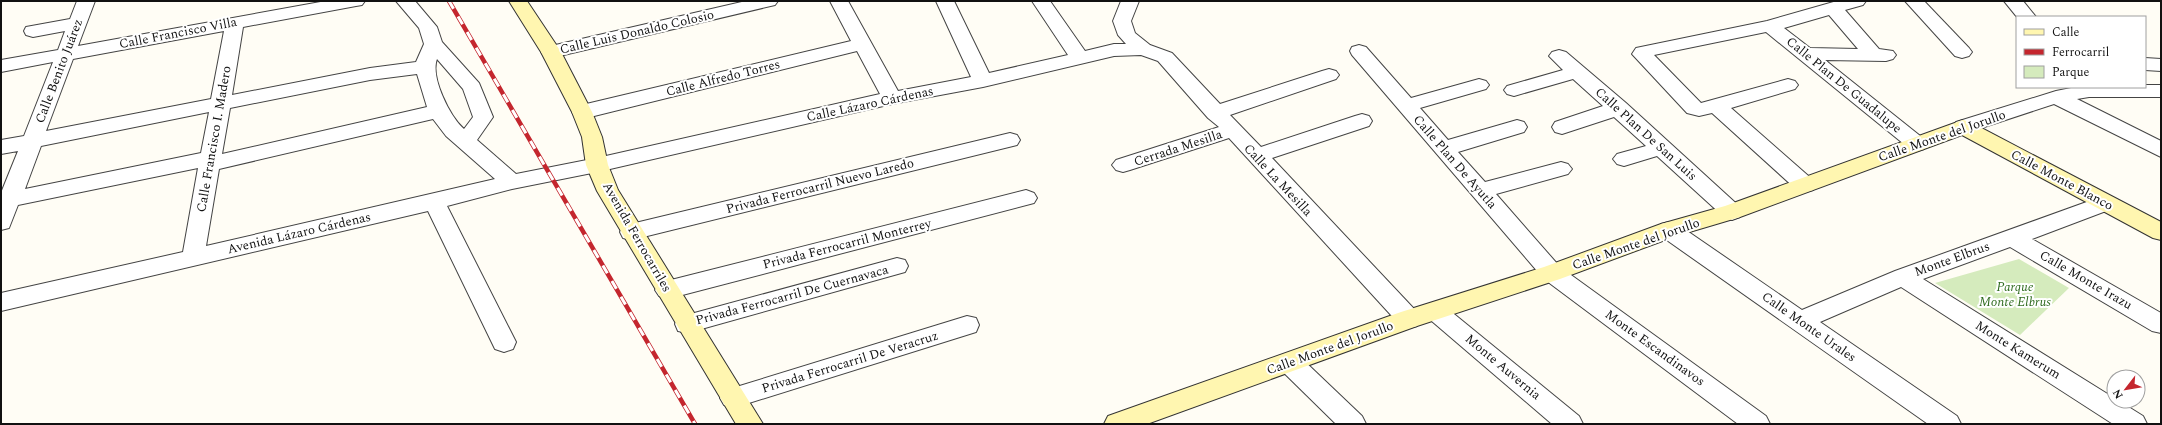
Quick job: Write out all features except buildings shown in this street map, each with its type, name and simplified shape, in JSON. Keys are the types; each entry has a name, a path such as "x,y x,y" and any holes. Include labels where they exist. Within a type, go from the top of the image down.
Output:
{"street":[{"name":"Calle Benito Juárez","path":"1,222 5,200 32,141 86,1"},
{"name":"Calle Francisco Villa","path":"1,66 356,1"},
{"path":"405,1 428,27 433,44 472,87 483,117 465,142"},
{"name":"Avenida Ferrocarriles","path":"518,1 551,52 582,112 592,137 597,165 608,191 687,324 750,424"},
{"name":"Calle Luis Donaldo Colosio","path":"551,52 769,1"},
{"path":"839,1 892,98"},
{"path":"945,1 984,81"},
{"path":"1041,1 1080,58"},
{"path":"1130,1 1122,21 1127,35 1143,49"},
{"path":"1788,85 1703,110 1694,108 1642,54 1643,52 1770,26 1857,1"},
{"path":"1914,1 1962,52"},
{"path":"2013,1 2026,16"},
{"path":"1806,54 1880,55 1833,8"},
{"name":"Calle Francisco I. Madero","path":"193,257 235,22"},
{"path":"33,30 78,23"},
{"name":"Calle Plan De Guadalupe","path":"1770,26 1918,144"},
{"path":"433,44 424,67 438,111 453,131 512,182"},
{"name":"Calle Alfredo Torres","path":"582,112 863,44"},
{"name":"Calle Lázaro Cárdenas","path":"597,165 892,98 984,81 1114,50 1143,49"},
{"name":"Calle La Mesilla","path":"1143,49 1165,57 1215,113 1409,319"},
{"name":"Calle Plan De Ayutla","path":"1359,51 1552,273"},
{"name":"Calle Plan De San Luis","path":"1559,56 1619,108 1732,212"},
{"path":"2146,64 2161,65"},
{"path":"1,147 220,105 370,74 424,67"},
{"path":"1514,90 1577,72"},
{"path":"1215,113 1329,75"},
{"path":"1406,106 1480,84"},
{"name":"Calle Monte del Jorullo","path":"1117,424 1409,319 1552,273 1669,230 1732,212 1963,127 2056,97 2088,89 2161,91"},
{"path":"2056,97 2161,150"},
{"path":"1717,106 1805,185"},
{"path":"1562,126 1619,108"},
{"path":"5,200 210,161 438,111"},
{"path":"1256,156 1362,122"},
{"path":"1443,149 1517,127"},
{"name":"Calle Monte Blanco","path":"1963,127 2161,232"},
{"name":"Cerrada Mesilla","path":"1123,166 1232,130"},
{"name":"Privada Ferrocarril Nuevo Laredo","path":"631,232 1010,140"},
{"path":"1624,159 1662,148"},
{"name":"Avenida Lázaro Cárdenas","path":"1,302 434,202 512,182 597,165"},
{"path":"1480,191 1561,169"},
{"name":"Privada Ferrocarril Monterrey","path":"667,290 1026,198"},
{"path":"434,202 504,342"},
{"name":"Monte Elbrus","path":"1799,321 1903,277 2106,203"},
{"name":"Calle Monte Urales","path":"1669,230 1948,424"},
{"name":"Calle Monte Irazu","path":"2010,237 2161,324"},
{"name":"Privada Ferrocarril De Cuernavaca","path":"687,324 897,266"},
{"name":"Monte Escandinavos","path":"1552,273 1757,424"},
{"name":"Monte Kamerum","path":"1903,277 2134,424"},
{"name":"Monte Auvernia","path":"1435,311 1570,424"},
{"name":"Privada Ferrocarril De Veracruz","path":"733,398 967,325"},
{"path":"1290,363 1353,424"}],"green space":[{"name":"Parque Monte Elbrus","path":"2019,259 2069,288 2020,335 1935,283"}],"railway":[{"path":"449,1 695,424"}]}
